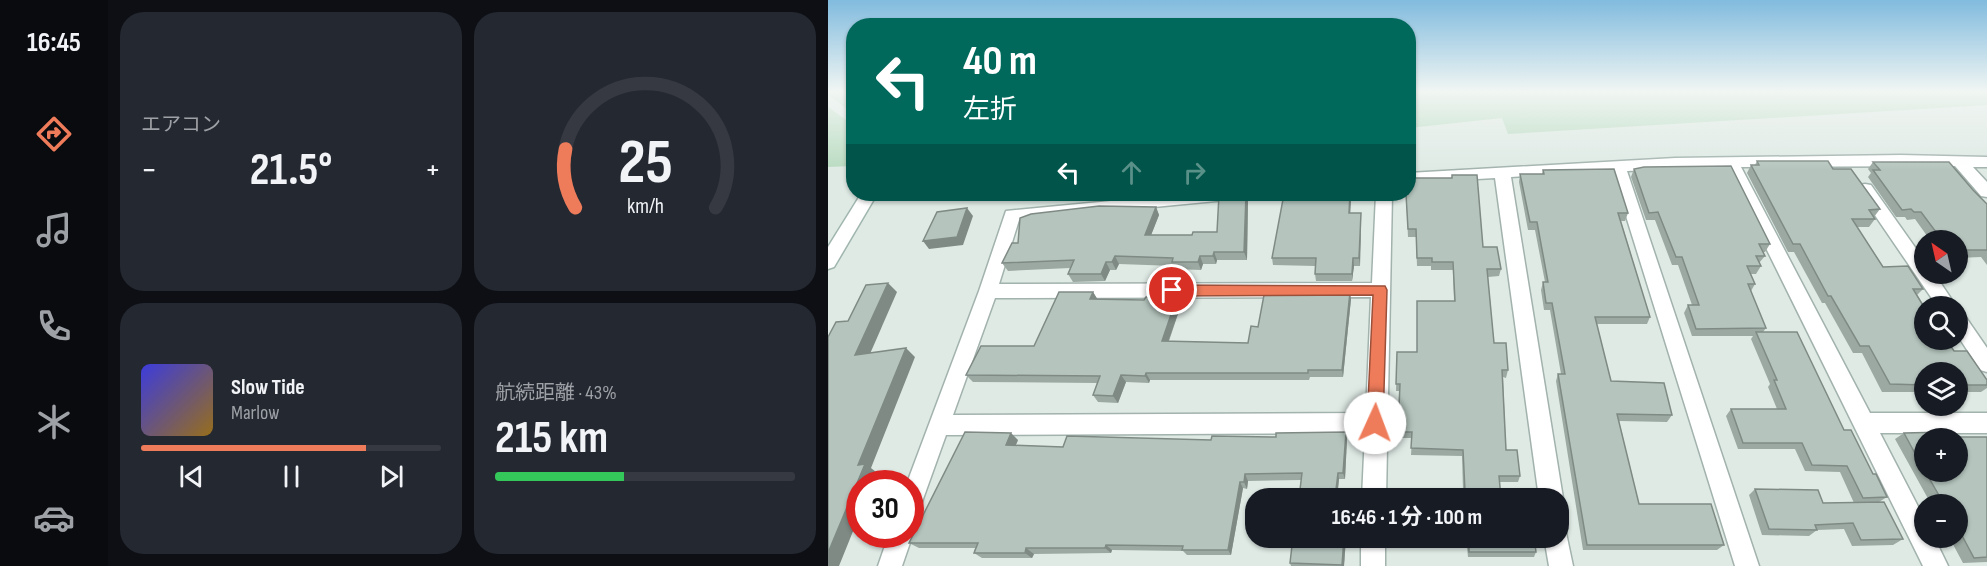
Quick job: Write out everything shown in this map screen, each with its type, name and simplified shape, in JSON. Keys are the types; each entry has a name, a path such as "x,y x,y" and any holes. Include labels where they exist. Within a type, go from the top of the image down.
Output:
{"street":[{"path":"1845,161 1940,296"},
{"path":"1960,162 1987,192"},
{"path":"1416,177 1675,163 1987,162"},
{"path":"1732,164 1936,566"},
{"path":"1618,166 1747,566"},
{"path":"1503,172 1550,488"},
{"path":"828,262 864,201"},
{"path":"922,470 988,291 1012,215 1162,201"},
{"path":"1374,488 1384,201"},
{"path":"988,291 1380,290"},
{"path":"1968,336 1987,364"},
{"path":"938,425 1375,423"},
{"path":"1864,423 1987,423"},
{"path":"890,566 896,548"},
{"path":"1373,548 1373,566"},
{"path":"1558,548 1561,566"}],"green space":[{"path":"828,117 842,117 846,120 846,166 828,167"},
{"path":"1416,117 1782,117 1508,134 1502,118 1416,127"}],"building":[{"path":"1757,161 1828,161 1833,169 1851,169 1880,209 1869,210 1875,219 1852,219 1883,267 1908,266 1914,275 1914,284 1920,284 1923,289 1913,289 1917,296 1914,296 1914,350 1967,351 1987,380 1987,385 1968,385 1968,362 1914,362 1914,385 1890,384 1869,346 1860,346 1831,296 1828,296 1800,244 1793,244 1751,165 1759,165"},
{"path":"1873,162 1949,162 1987,204 1987,250 1968,250 1968,230 1934,230 1921,212 1914,212 1911,209 1902,210 1873,170 1880,170"},
{"path":"1731,166 1770,244 1759,244 1765,256 1756,256 1761,266 1747,266 1755,284 1748,284 1766,328 1696,329 1688,305 1699,305 1682,257 1676,257 1658,212 1649,213 1634,169"},
{"path":"1614,169 1628,213 1618,213 1650,317 1595,317 1611,381 1664,383 1672,415 1617,414 1639,504 1711,504 1724,545 1587,545 1558,374 1565,374 1552,303 1546,303 1543,282 1548,282 1537,222 1530,222 1520,174 1544,174 1543,170"},
{"path":"1477,175 1483,247 1497,247 1501,269 1487,269 1494,343 1506,343 1508,370 1502,370 1506,450 1517,450 1520,476 1499,476 1500,488 1465,488 1463,450 1411,448 1412,432 1398,432 1400,384 1396,384 1397,352 1417,352 1417,301 1455,301 1453,262 1432,262 1432,258 1417,258 1416,229 1408,229 1406,201 1416,201 1416,178"},
{"path":"1219,201 1246,201 1244,252 1214,252 1213,256 1200,256 1198,262 1172,262 1173,258 1115,256 1112,262 1106,262 1101,274 1068,274 1074,260 1002,263 1012,243 1018,243 1020,218 1031,214 1099,206 1156,207 1145,235 1192,235 1193,232 1217,232"},
{"path":"1283,201 1350,201 1349,213 1361,213 1359,258 1353,258 1352,274 1315,274 1316,258 1272,258"},
{"path":"967,208 957,237 923,241 937,212"},
{"path":"888,283 855,355 906,348 858,465 865,464 863,470 846,470 846,510 828,553 828,337 836,322 848,321 866,285"},
{"path":"1059,292 1093,292 1090,299 1144,300 1146,297 1177,297 1162,341 1248,343 1251,326 1258,327 1264,295 1350,292 1342,370 1308,370 1308,373 1121,375 1113,396 1093,395 1100,376 966,375 981,346 1034,346"},
{"path":"1756,332 1797,332 1844,430 1851,430 1887,497 1863,498 1847,466 1812,465 1802,443 1743,443 1731,409 1786,409 1774,380 1777,380"},
{"path":"965,432 1011,433 1006,445 1063,447 1067,436 1211,440 1212,436 1276,437 1276,433 1346,432 1343,473 1338,473 1336,488 1300,488 1302,473 1245,474 1244,482 1240,482 1228,550 1182,550 1183,546 1106,545 1105,548 1026,548 1025,553 974,553 978,543 924,543 924,513"},
{"path":"1904,433 1914,433 1914,452"},
{"path":"1968,437 1987,437 1987,557 1974,558 1968,547 1968,494 1938,494 1931,482 1968,482"},
{"path":"1755,489 1818,490 1823,503 1884,502 1903,539 1861,540 1853,523 1815,525 1817,530 1769,529"},
{"path":"1292,548 1343,548 1342,565 1290,563"},
{"path":"1469,548 1535,548 1536,552 1469,552"}],"route":[{"path":"1172,290 1380,290 1375,423"}]}
